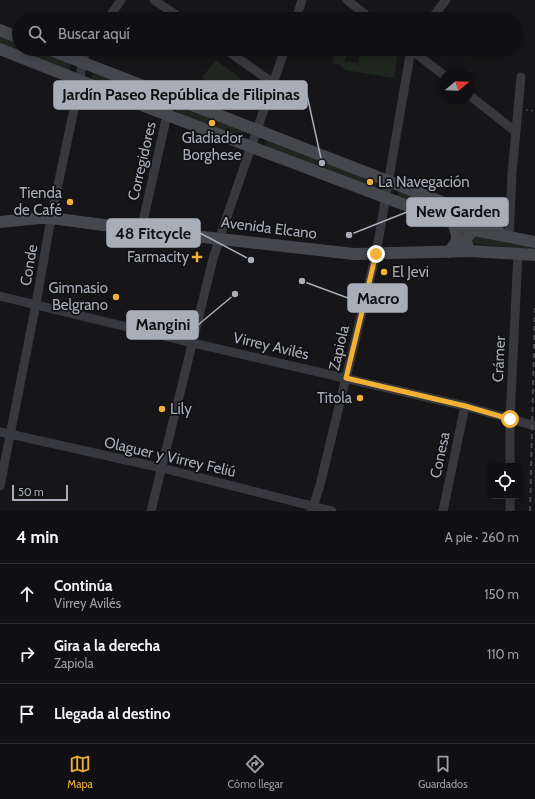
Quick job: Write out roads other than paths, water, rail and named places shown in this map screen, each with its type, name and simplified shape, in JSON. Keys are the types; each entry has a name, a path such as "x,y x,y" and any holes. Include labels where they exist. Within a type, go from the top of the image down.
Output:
{"main road":[{"path":"0,30 12,35"},
{"path":"0,49 12,54"},
{"path":"18,56 167,115 453,223 474,230 535,242"},
{"path":"66,56 478,216 506,236"},
{"name":"Avenida Elcano","path":"0,222 51,218 141,230 354,254 470,251 535,255"},
{"path":"448,252 453,248 458,235 453,223"},
{"path":"470,251 466,245 466,239 474,230"}],"street":[{"path":"113,12 121,0"},
{"path":"154,0 172,12"},
{"path":"298,12 302,0"},
{"path":"346,0 362,12"},
{"path":"437,12 446,0"},
{"name":"Conde","path":"0,486 36,304 51,218 84,56"},
{"path":"235,56 273,83"},
{"path":"151,511 213,259 283,56"},
{"name":"Zapiola","path":"312,508 320,485 376,254 410,56"},
{"path":"420,56 439,71"},
{"path":"506,236 521,78"},
{"name":"Corregidores","path":"141,230 172,98"},
{"path":"475,100 516,132"},
{"name":"Crámer","path":"510,463 510,419 518,254"},
{"name":"Virrey Avilés","path":"0,296 193,343 465,406 535,426"},
{"name":"Conesa","path":"443,511 465,406"},
{"name":"Olaguer y Virrey Feliú","path":"0,432 162,468 312,508 332,511"},
{"path":"510,499 510,511"}],"railway":[{"path":"530,511 535,307"}],"place":[{"name":"Gladiador Borghese","path":"212,123"},
{"name":"Jardín Paseo República de Filipinas","path":"322,163"},
{"name":"La Navegación","path":"370,182"},
{"name":"Tienda de Café","path":"70,202"},
{"name":"New Garden","path":"349,235"},
{"name":"Farmacity","path":"197,257"},
{"name":"48 Fitcycle","path":"251,260"},
{"name":"El Jevi","path":"384,272"},
{"name":"Macro","path":"302,281"},
{"name":"Mangini","path":"235,294"},
{"name":"Gimnasio Belgrano","path":"116,297"},
{"name":"Titola","path":"360,398"},
{"name":"Lily","path":"162,409"}]}
